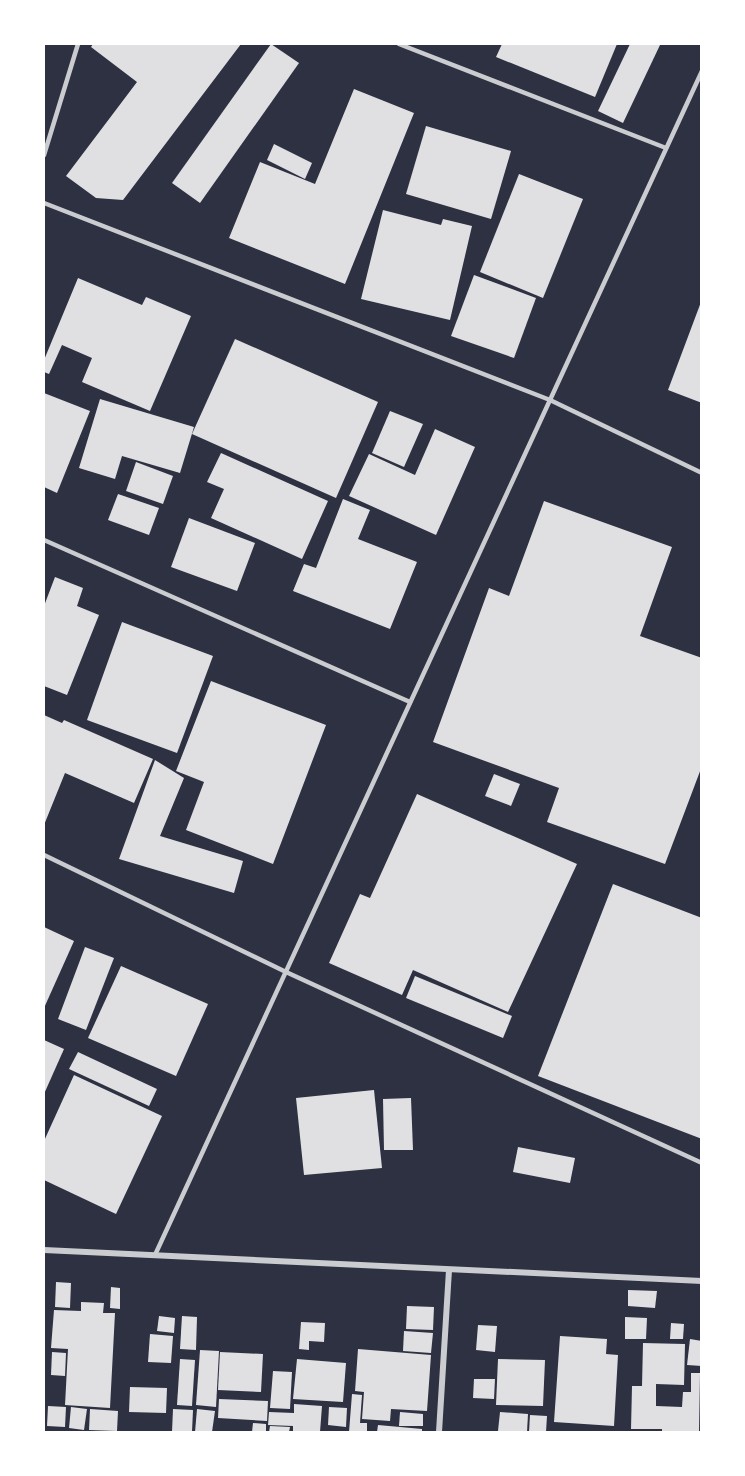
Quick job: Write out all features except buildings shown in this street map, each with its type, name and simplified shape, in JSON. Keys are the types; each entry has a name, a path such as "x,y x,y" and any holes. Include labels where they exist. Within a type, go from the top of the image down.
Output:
{"street":[{"path":"44,1251 702,1281"},
{"path":"439,1432 449,1270"}],"lane":[{"path":"44,156 78,44"},
{"path":"399,44 666,148"},
{"path":"155,1255 702,71"},
{"path":"44,203 550,400 702,473"},
{"path":"44,540 410,702"},
{"path":"44,855 286,972 702,1163"}]}
